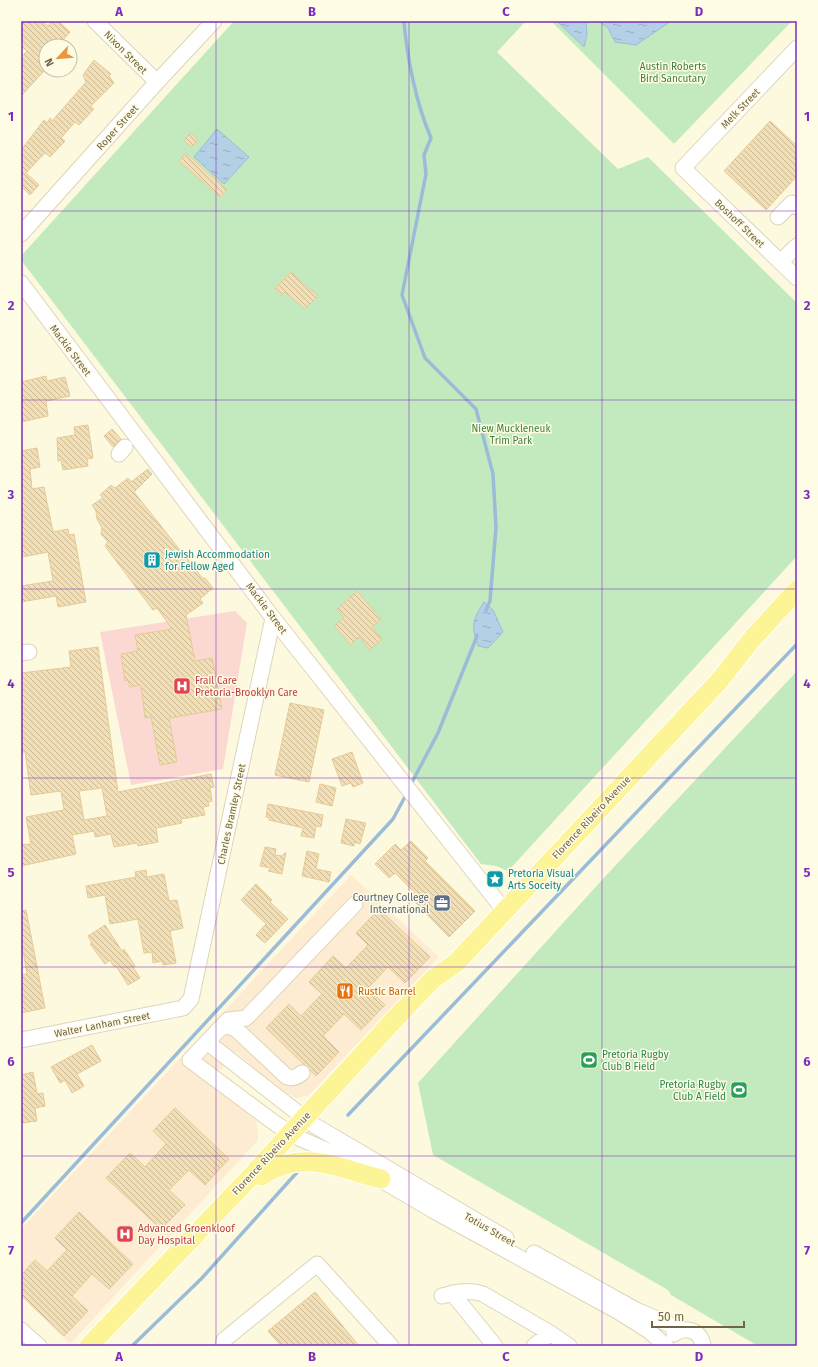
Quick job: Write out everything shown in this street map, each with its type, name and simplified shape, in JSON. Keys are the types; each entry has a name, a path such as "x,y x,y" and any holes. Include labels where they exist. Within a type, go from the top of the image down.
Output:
{"main road":[{"name":"Florence Ribeiro Avenue","path":"727,673 730,665 797,590"},
{"name":"Florence Ribeiro Avenue","path":"89,1346 440,988 450,977 456,963 504,910 727,673 734,669 797,609"},
{"name":"Florence Ribeiro Avenue","path":"103,1346 170,1276 261,1176 302,1128"},
{"path":"261,1176 284,1164 312,1162 336,1166 381,1179"}],"street":[{"name":"Nixon Street","path":"95,21 156,82"},
{"name":"Roper Street","path":"21,234 156,82 214,21"},
{"name":"Melk Street","path":"683,168 797,48"},
{"name":"Boshoff Street","path":"683,168 797,278"},
{"path":"778,217 792,202 797,207"},
{"path":"780,262 797,246"},
{"name":"Mackie Street","path":"21,284 273,618 504,910"},
{"name":"Charles Bramley Street","path":"183,1008 188,1003 192,995 273,618"},
{"path":"302,1128 276,1124 190,1060 228,1020 246,1018 355,904"},
{"name":"Walter Lanham Street","path":"21,1040 183,1008"},
{"path":"220,1028 230,1026 238,1031 287,1077 296,1077 302,1073"},
{"path":"207,1042 302,1128"},
{"name":"Totius Street","path":"302,1128 342,1157 619,1312 649,1331 666,1346"},
{"name":"Totius Street","path":"302,1128 636,1310 682,1330 692,1331 697,1334 704,1345"},
{"path":"223,1346 224,1340 317,1264 391,1346"},
{"path":"495,1346 447,1295 473,1290 483,1294 550,1333 569,1346"},
{"path":"21,1330 39,1346"},
{"path":"669,1346 673,1336 682,1330"},
{"path":"534,1346 550,1333"}],"shaded area":[{"path":"235,611 247,623 223,769 131,785 100,632"},
{"path":"351,875 439,957 309,1095 296,1098 278,1088 236,1052 211,1081 257,1122 258,1140 70,1344 21,1296 21,1229"}],"green space":[{"name":"Niew Muckleneuk Trim Park","path":"234,21 526,21 497,52 618,169 648,157 797,303 797,556 508,871 496,866 481,864 21,260 21,256"},
{"name":"Austin Roberts Bird Sancutary","path":"551,21 792,21 674,144"},
{"path":"797,671 797,1346 758,1346 671,1295 668,1290 433,1155 418,1083 601,881"}],"water":[{"path":"557,21 586,21 587,35 584,47"},
{"path":"599,21 671,21 636,45 615,42 608,28"},
{"path":"217,129 249,157 224,184 194,157"},
{"path":"484,602 493,610 503,632 488,648 478,646 474,633 475,619"}],"building":[{"path":"21,21 42,21 48,26 52,21 58,21 70,32 65,38 38,38 38,78 21,96 21,57 27,51 21,46"},
{"path":"94,60 111,74 109,76 114,83 91,106 94,109 79,125 75,122 61,138 65,141 50,157 45,153 26,173 39,185 30,195 21,186 21,150 44,120 47,123 50,118 52,121 86,82 83,75"},
{"path":"770,121 797,146 797,176 766,210 724,171"},
{"path":"190,133 198,139 192,147 184,141"},
{"path":"186,153 227,190 220,197 179,161"},
{"path":"291,272 318,296 305,309 285,292 281,296 274,289"},
{"path":"46,376 47,381 65,377 70,396 46,401 48,416 21,422 21,382"},
{"path":"88,425 93,458 87,459 88,466 63,470 61,460 58,461 57,438 75,435 74,427"},
{"path":"112,429 121,439 113,447 104,436"},
{"path":"37,448 40,467 30,469 32,489 44,487 53,532 68,529 69,535 74,534 86,602 58,607 56,596 21,602 21,586 53,581 48,552 22,557 21,551 21,451"},
{"path":"148,469 152,474 134,492 203,579 205,578 213,588 200,599 203,603 186,615 195,661 212,658 222,709 169,718 177,762 160,765 151,717 145,718 141,685 130,687 128,680 125,681 121,654 138,651 135,635 172,629 157,608 153,610 105,546 108,542 101,534 102,528 97,519 96,511 92,505 103,498 100,495 111,485 115,488 128,478 131,482"},
{"path":"357,591 381,619 372,627 382,639 370,650 359,637 351,645 334,626 344,617 337,609"},
{"path":"98,647 118,792 211,774 214,787 210,788 212,801 208,802 209,806 203,807 205,815 181,819 182,823 156,828 158,842 138,846 137,843 114,847 111,834 95,837 94,831 72,835 76,854 21,866 21,845 31,844 26,817 64,810 61,791 31,795 25,752 21,752 21,673 71,667 69,651","holes":["102,788 107,816 84,820 79,791"]},
{"path":"290,703 324,710 309,782 275,775"},
{"path":"352,752 363,783 353,787 351,783 342,786 332,759"},
{"path":"320,784 336,788 332,806 316,802"},
{"path":"268,804 323,815 321,827 316,826 314,838 301,836 303,828 269,820 269,818 266,817"},
{"path":"346,819 366,823 360,844 354,842 354,846 341,843"},
{"path":"411,841 428,858 425,861 475,911 449,937 409,896 413,891 395,873 389,878 375,864 395,844 401,850"},
{"path":"265,847 276,849 275,855 282,856 286,852 282,874 268,871 271,868 260,866"},
{"path":"307,851 319,854 316,869 331,872 329,882 302,876"},
{"path":"146,870 147,877 164,874 169,901 177,900 183,928 170,931 176,963 163,965 162,961 153,963 152,952 144,953 138,919 110,924 105,895 88,898 86,886 136,877 135,872"},
{"path":"256,884 272,900 270,902 288,919 265,943 256,935 266,924 241,900"},
{"name":"Rustic Barrel","path":"379,909 430,957 405,983 388,967 368,988 385,1005 361,1030 344,1014 323,1036 339,1052 316,1076 266,1028 289,1004 301,1016 322,994 309,982 333,956 346,968 368,945 356,933"},
{"path":"26,910 45,1008 21,1013 21,989 23,988 21,975 27,974 21,940 21,911"},
{"path":"105,925 122,951 124,949 135,966 133,967 140,978 128,985 116,966 114,967 110,960 105,964 90,944 92,943 88,936"},
{"path":"92,1045 101,1061 77,1074 84,1086 72,1093 65,1080 60,1083 51,1067"},
{"path":"33,1072 37,1094 43,1093 45,1106 35,1108 37,1121 22,1123 21,1075"},
{"path":"175,1108 229,1159 205,1185 189,1170 169,1190 185,1205 161,1229 106,1178 130,1153 145,1167 166,1144 153,1131"},
{"path":"79,1212 133,1264 109,1289 92,1274 72,1296 88,1311 64,1336 21,1295 21,1275 35,1260 47,1271 67,1250 55,1238"},
{"path":"315,1292 359,1346 281,1346 268,1331"}],"waterway":[{"path":"404,21 407,50 413,80 421,110 431,138 424,155 426,174 402,295 425,358 476,409 493,474 496,527 490,601 486,610"},
{"path":"410,786 438,733 477,636"},
{"path":"348,1115 797,644"},
{"path":"21,1223 393,819 407,793"},
{"path":"132,1346 202,1278 300,1169"}],"place":[{"name":"Jewish Accommodation for Fellow Aged","path":"152,560"},
{"name":"Frail Care Pretoria-Brooklyn Care","path":"182,686"},
{"name":"Pretoria Visual Arts Soceity","path":"495,879"},
{"name":"Courtney College International","path":"442,903"},
{"name":"Rustic Barrel","path":"345,991"},
{"name":"Pretoria Rugby Club B Field","path":"589,1060"},
{"name":"Pretoria Rugby Club A Field","path":"739,1090"},
{"name":"Advanced Groenkloof Day Hospital","path":"125,1234"}]}
